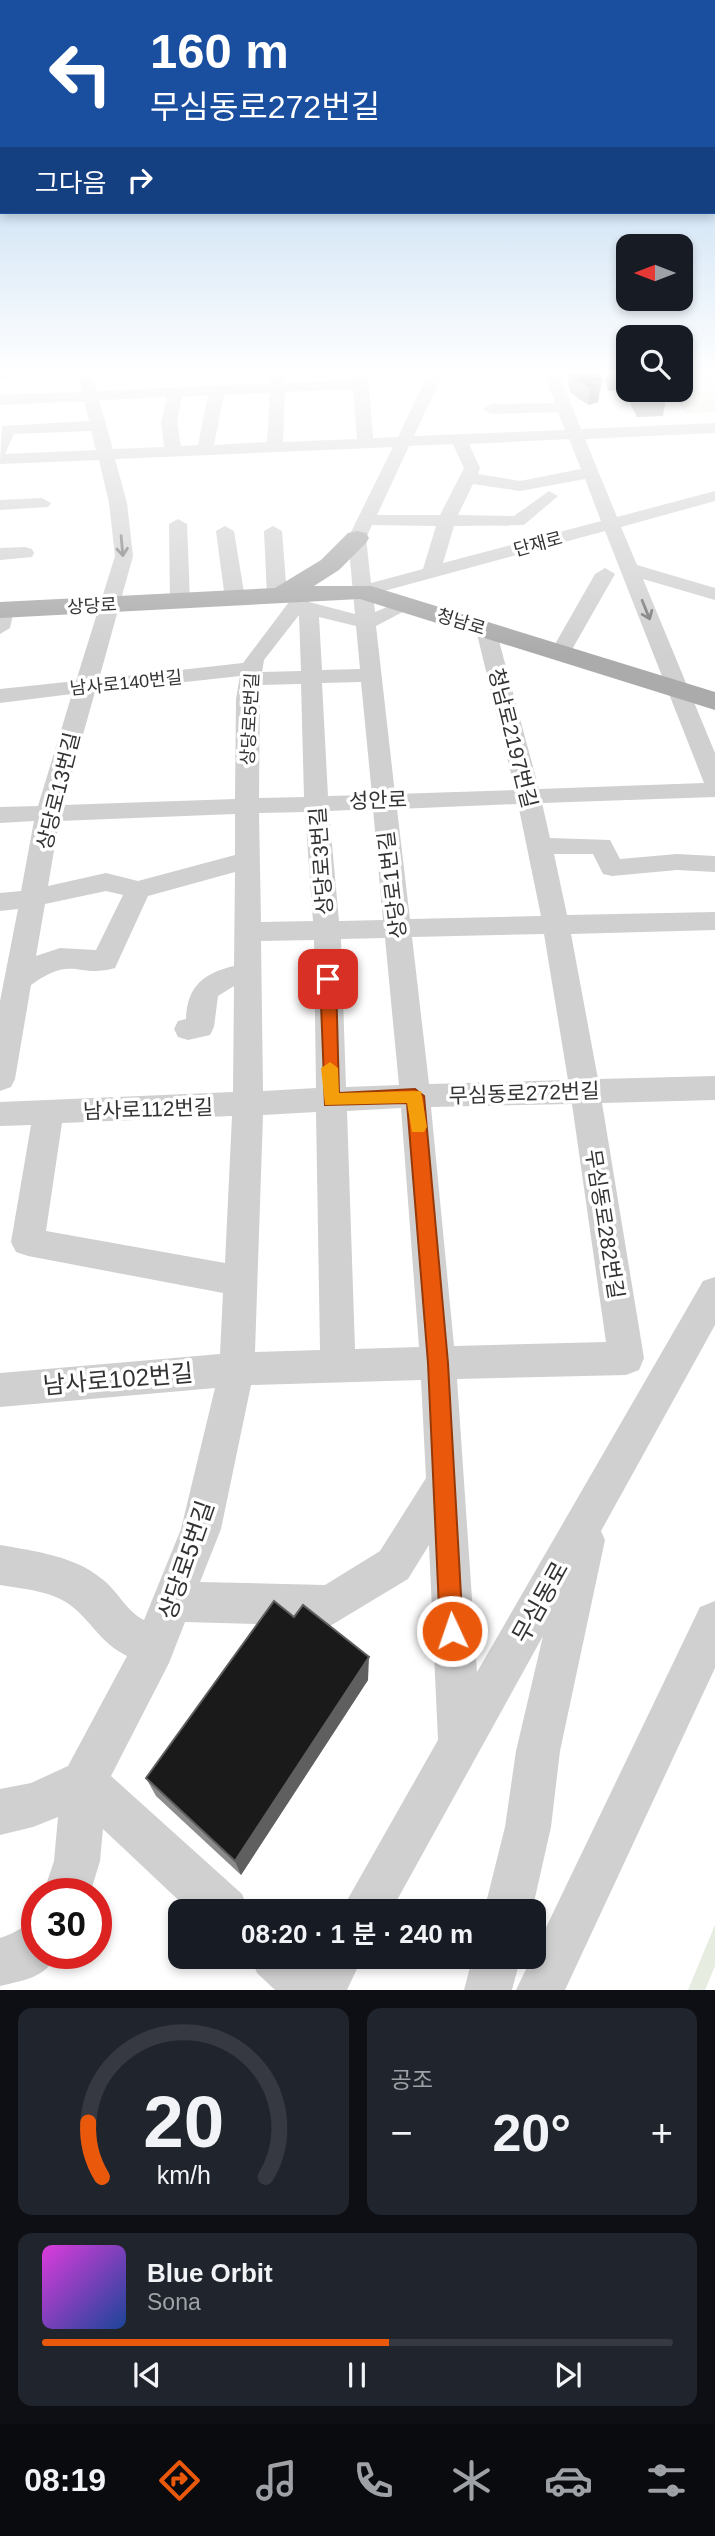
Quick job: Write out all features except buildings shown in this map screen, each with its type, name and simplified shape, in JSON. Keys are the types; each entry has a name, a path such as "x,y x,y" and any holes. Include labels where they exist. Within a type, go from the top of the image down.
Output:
{"main road":[{"path":"297,601 313,578 360,539"},
{"name":"상당로","path":"1,616 180,601 297,601 362,592"},
{"name":"청남로","path":"362,592 406,592 486,630 715,701"}],"street":[{"name":"상당로13번길","path":"0,1079 6,1029 20,979 48,814 124,556 118,503 109,467"},
{"path":"360,539 394,467"},
{"path":"431,573 446,522 471,467"},
{"path":"587,467 715,782"},
{"path":"468,478 520,486 589,473"},
{"path":"360,539 446,522 518,521 549,496"},
{"name":"단재로","path":"367,623 431,573 715,496"},
{"path":"0,505 42,503"},
{"path":"178,524 180,601"},
{"path":"225,531 235,599"},
{"path":"273,531 297,601 367,623"},
{"path":"360,539 406,592"},
{"name":"상당로1번길","path":"360,539 362,592 415,1096 438,1363 460,1746"},
{"path":"0,554 24,553"},
{"path":"630,569 707,591 715,576"},
{"path":"560,653 605,574"},
{"name":"상당로5번길","path":"83,1782 154,1648 201,1529 237,1369 248,1105 247,699 254,659 297,601"},
{"name":"상당로3번길","path":"297,601 311,677 316,803 327,931 338,1366"},
{"name":"청남로2197번길","path":"486,630 528,795 584,1091"},
{"name":"남사로140번길","path":"0,696 251,673 311,677 371,675"},
{"name":"성안로","path":"0,815 715,790"},
{"path":"538,846 601,846 612,869 677,862 715,864"},
{"path":"0,902 34,899 106,883 138,890 195,872 247,861"},
{"path":"20,979 45,960 65,956 105,961 138,890"},
{"path":"248,932 715,921"},
{"path":"188,1029 200,1027 200,1007 209,985 219,978 248,973"},
{"name":"무심동로272번길","path":"248,1105 415,1096 715,1088"},
{"name":"무심동로282번길","path":"584,1091 626,1358"},
{"name":"남사로112번길","path":"0,1114 248,1105"},
{"path":"48,1113 27,1242 241,1280"},
{"name":"무심동로","path":"372,1899 715,1292"},
{"path":"626,1358 664,1382"},
{"name":"남사로102번길","path":"0,1390 237,1369 626,1358"},
{"path":"173,1601 330,1606 394,1565 444,1484"},
{"path":"511,1899 528,1827 538,1751 591,1510"},
{"path":"0,1565 47,1573 87,1592 122,1631 154,1648"},
{"path":"540,1990 715,1622"},
{"path":"0,1812 33,1805 83,1782"},
{"path":"71,1878 77,1861 83,1782"},
{"path":"83,1782 212,1899"},
{"path":"0,1962 21,1957"},
{"path":"289,1969 311,1990"},
{"path":"320,1990 332,1969"},
{"path":"488,1990 494,1969"}],"shaded area":[{"path":"715,1925 715,1966 705,1990 688,1990"}],"slow traffic":[{"path":"330,1068 331,1100 415,1096 418,1127"}],"route":[{"path":"328,979 331,1100 415,1096 438,1363 452,1631"}]}
